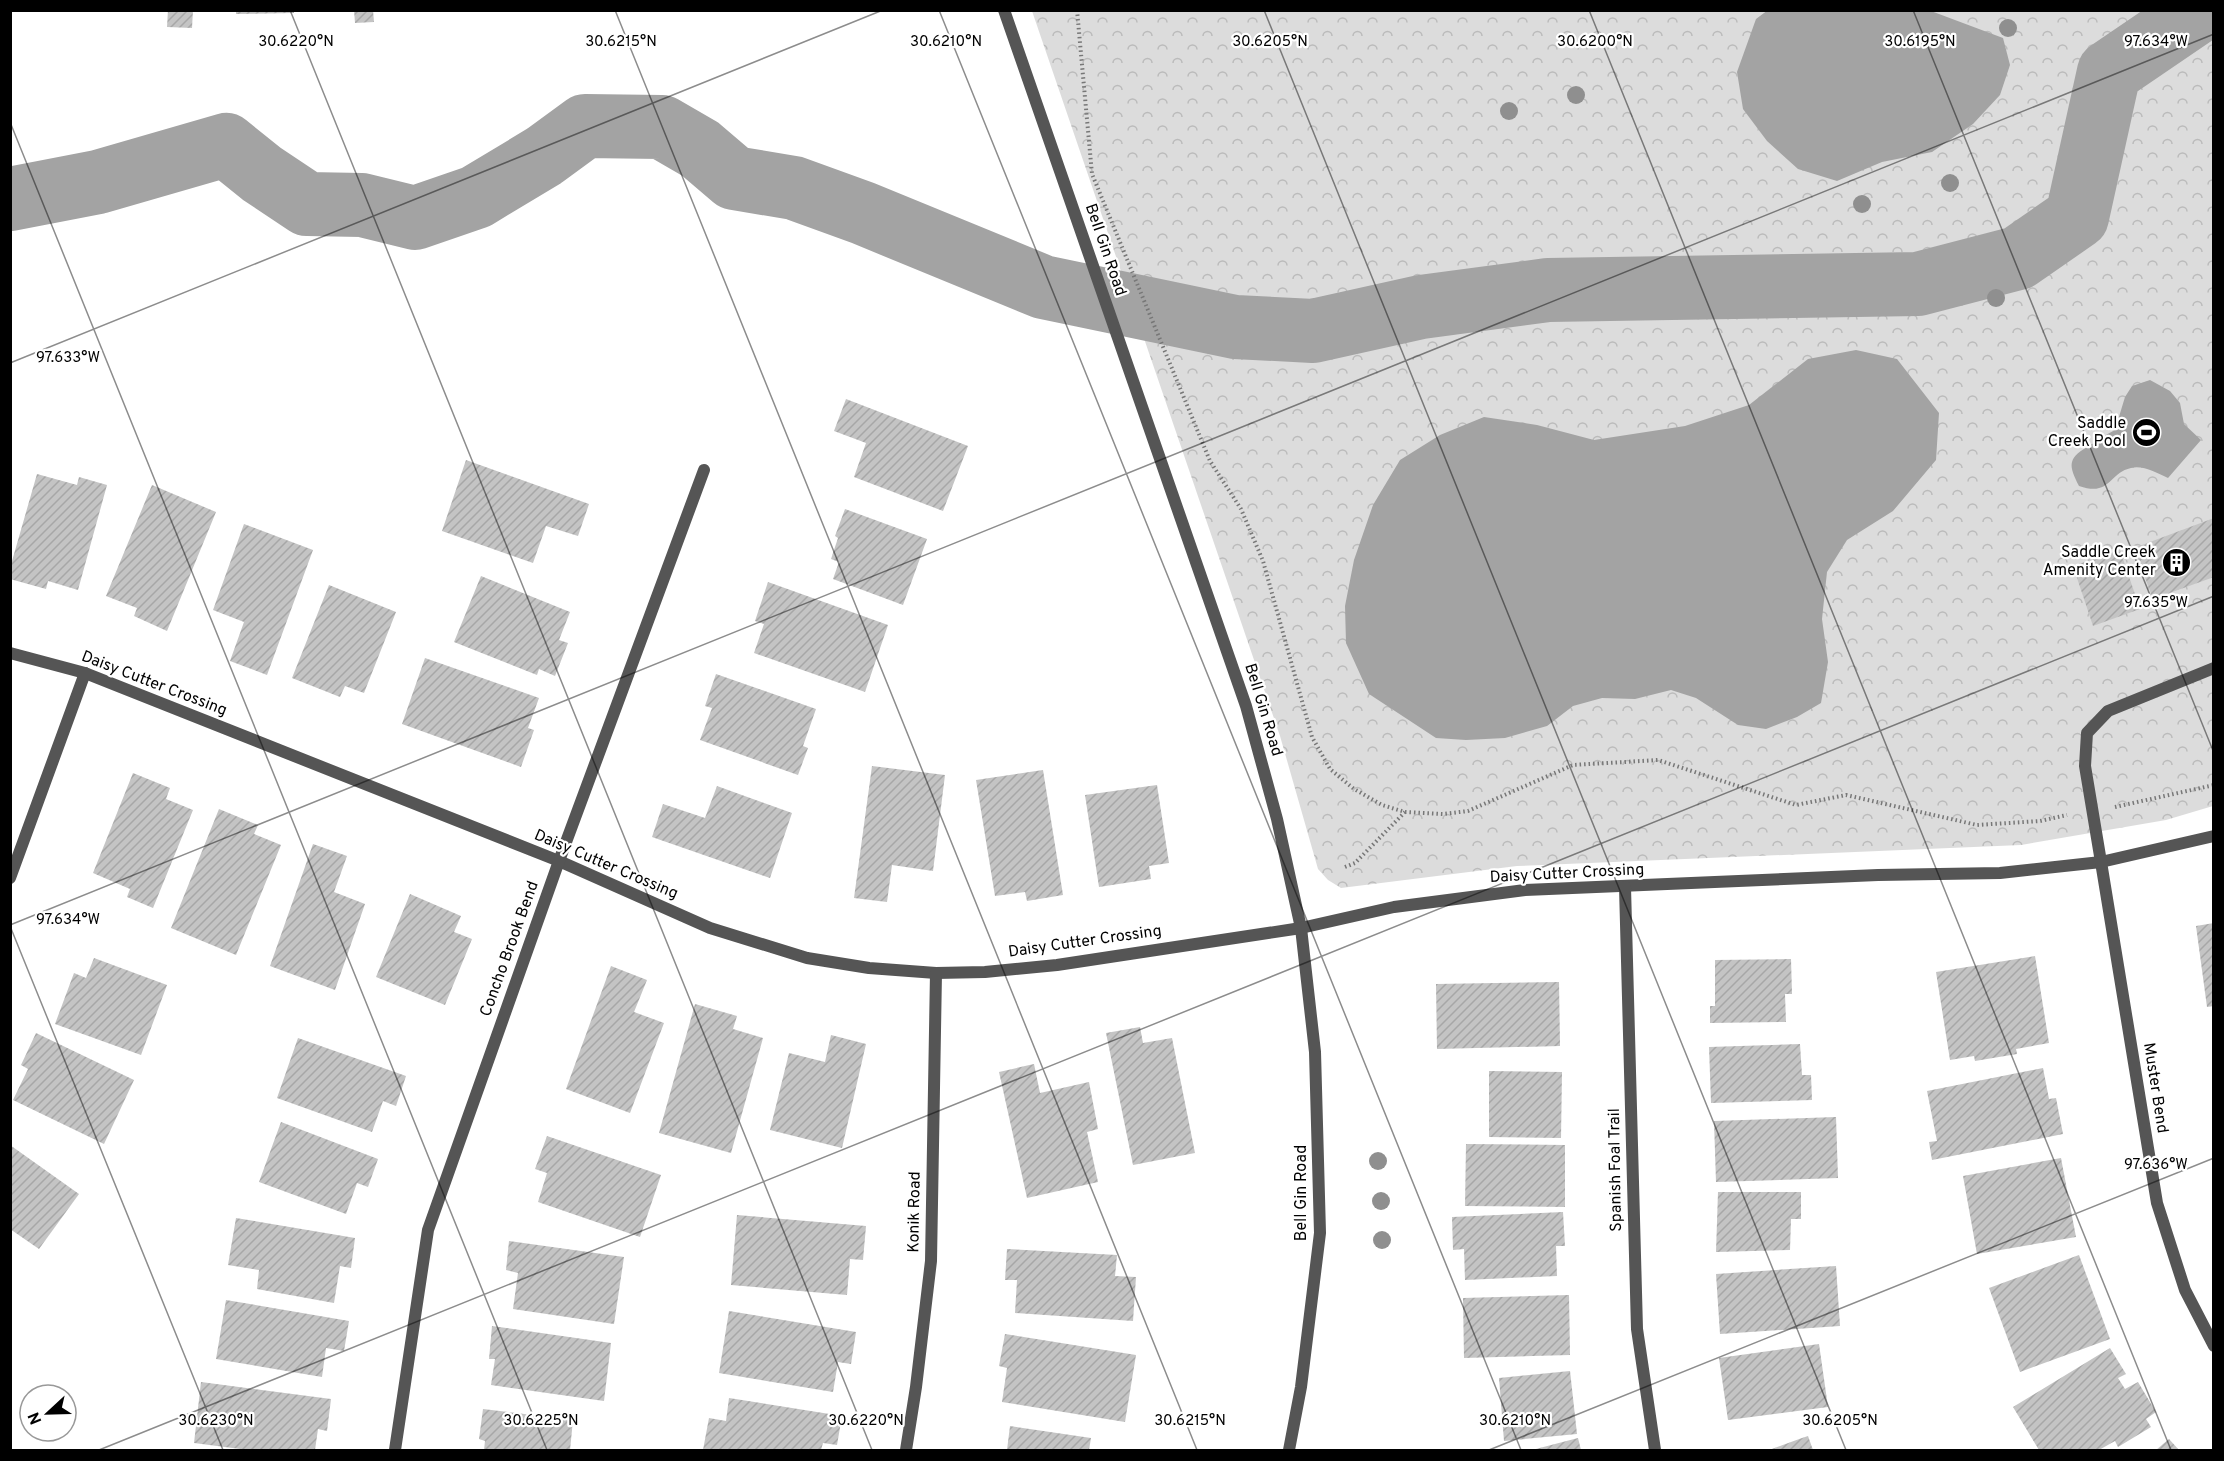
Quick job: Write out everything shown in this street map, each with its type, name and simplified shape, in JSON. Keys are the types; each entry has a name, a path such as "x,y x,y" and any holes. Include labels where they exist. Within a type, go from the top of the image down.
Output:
{"street":[{"name":"Bell Gin Road","path":"1004,10 1246,705 1277,819 1301,928 1315,1052 1320,1233 1301,1387 1288,1450"},
{"name":"Concho Brook Bend","path":"395,1450 428,1230 559,861 704,470"},
{"name":"Daisy Cutter Crossing","path":"10,653 84,673 559,861 710,928 807,958 869,968 936,973 985,972 1057,964 1301,928 1394,907 1525,890 1878,875 2000,873 2101,862 2214,836"},
{"name":"Muster Bend","path":"2214,668 2108,711 2087,732 2085,766 2157,1203 2185,1290 2214,1346"},
{"path":"10,878 84,673"},
{"name":"Spanish Foal Trail","path":"1625,886 1636,1329 1655,1450"},
{"name":"Konik Road","path":"906,1450 931,1262 936,973"}],"path":[{"path":"1077,10 1092,174 1210,461 1241,509 1263,561 1312,737 1330,769 1354,789 1382,805 1405,812 1443,814 1468,812 1573,765 1658,760 1796,805 1846,795 1977,825 2040,821 2067,815"},
{"path":"2114,807 2214,785"},
{"path":"1345,867 1355,862 1405,812"}],"green space":[{"path":"1032,11 2213,11 2213,806 2166,820 2021,845 1517,866 1341,888 1328,880 1318,869 1280,736"}],"shaded area":[{"path":"1768,10 1931,11 2003,38 2010,65 2000,95 1973,124 1932,152 1882,162 1837,181 1798,169 1767,141 1743,109 1737,72 1756,19"},
{"path":"1856,350 1897,359 1939,413 1936,460 1893,511 1847,540 1827,572 1822,619 1828,662 1821,703 1797,717 1766,729 1738,725 1696,698 1671,690 1635,699 1602,698 1573,706 1547,726 1505,738 1466,740 1436,738 1369,694 1346,643 1345,606 1354,560 1373,505 1400,460 1440,435 1484,417 1537,425 1594,440 1685,426 1749,405 1808,359"},
{"path":"2150,380 2170,391 2180,403 2184,424 2201,440 2168,478 2136,467 2123,471 2097,489 2079,486 2073,473 2073,459 2081,451 2115,430 2125,397 2132,386"}],"building":[{"path":"168,10 193,10 192,28 167,27"},
{"path":"236,10 294,10 294,13 236,14"},
{"path":"354,10 373,10 374,22 355,23"},
{"path":"846,399 968,446 943,511 854,477 866,443 834,431"},
{"path":"466,460 589,504 578,536 546,526 533,563 442,531"},
{"path":"37,474 77,485 79,477 107,485 78,590 48,581 46,589 10,579 10,568"},
{"path":"152,485 216,512 167,631 134,616 137,608 106,596"},
{"path":"845,509 927,539 903,605 833,579 839,562 831,559 838,538 835,536"},
{"name":"Saddle Creek Amenity Center","path":"2214,518 2214,577 2153,599 2134,548"},
{"path":"244,524 313,550 267,675 230,661 244,622 213,610"},
{"path":"2120,550 2140,609 2093,626 2073,566"},
{"path":"481,576 570,612 559,640 568,643 555,676 539,669 537,675 454,642"},
{"path":"768,582 888,625 865,692 754,653 764,624 755,621"},
{"path":"329,585 396,612 364,693 345,686 340,697 292,678"},
{"path":"425,658 539,698 528,728 534,730 521,767 402,724"},
{"path":"716,674 816,709 803,746 808,748 798,775 700,740 712,708 705,706"},
{"path":"872,766 945,775 933,871 892,865 887,902 854,898"},
{"path":"1043,770 1063,895 1027,901 1025,892 995,896 976,780"},
{"path":"133,773 170,788 166,799 193,810 153,908 127,897 130,889 93,873"},
{"path":"1157,785 1169,863 1149,866 1151,879 1099,887 1085,795"},
{"path":"717,786 792,813 770,878 652,837 663,804 705,818"},
{"path":"219,809 258,825 254,834 281,845 236,955 171,928"},
{"path":"313,844 347,856 334,892 365,904 335,990 270,966"},
{"path":"410,894 461,916 454,932 472,939 445,1005 376,977"},
{"path":"2214,923 2214,1006 2207,1007 2196,926"},
{"path":"2035,956 2049,1043 2016,1049 2017,1054 1975,1061 1974,1056 1950,1060 1936,972"},
{"path":"94,958 167,985 141,1055 55,1024 74,973 86,978"},
{"path":"1791,959 1792,994 1785,994 1786,1022 1710,1023 1710,1006 1715,1006 1715,960"},
{"path":"611,966 647,980 634,1012 664,1023 630,1113 566,1089"},
{"path":"1559,982 1560,1046 1437,1049 1436,984"},
{"path":"695,1004 737,1016 733,1029 763,1038 731,1153 659,1133"},
{"path":"1140,1027 1143,1043 1172,1038 1195,1153 1133,1165 1106,1033"},
{"path":"36,1033 134,1080 104,1144 13,1100 28,1069 21,1065"},
{"path":"831,1035 866,1044 842,1148 770,1130 789,1053 825,1062"},
{"path":"298,1038 406,1076 396,1106 383,1101 372,1132 277,1098"},
{"path":"1800,1044 1802,1075 1811,1075 1812,1100 1711,1103 1709,1047"},
{"path":"1034,1064 1040,1093 1089,1082 1098,1129 1087,1132 1098,1182 1027,1198 999,1072"},
{"path":"2043,1068 2049,1099 2056,1098 2063,1134 1932,1160 1929,1142 1937,1141 1927,1091"},
{"path":"1489,1071 1562,1072 1561,1138 1489,1137"},
{"path":"1836,1117 1838,1178 1716,1182 1714,1121"},
{"path":"281,1122 378,1159 368,1187 357,1183 346,1214 259,1182"},
{"path":"547,1136 661,1175 640,1237 538,1202 547,1173 535,1169"},
{"path":"1466,1144 1565,1145 1565,1207 1465,1206"},
{"path":"10,1145 79,1194 39,1249 10,1229"},
{"path":"2061,1158 2076,1237 1977,1254 1963,1176"},
{"path":"1718,1192 1801,1192 1801,1219 1791,1219 1790,1250 1716,1252"},
{"path":"1563,1212 1565,1246 1556,1246 1557,1276 1465,1280 1464,1249 1453,1250 1452,1217"},
{"path":"737,1215 866,1226 863,1260 850,1259 847,1295 731,1285"},
{"path":"236,1218 355,1238 351,1268 340,1266 334,1303 257,1289 259,1270 228,1265"},
{"path":"509,1241 624,1257 614,1324 513,1309 518,1273 506,1270"},
{"path":"1007,1249 1117,1255 1115,1276 1136,1277 1133,1321 1015,1313 1017,1280 1005,1280"},
{"path":"2079,1255 2110,1339 2020,1372 1989,1288"},
{"path":"1836,1266 1840,1326 1720,1334 1716,1274"},
{"path":"1569,1295 1570,1355 1464,1358 1463,1298"},
{"path":"226,1300 349,1321 344,1351 326,1348 322,1377 216,1359"},
{"path":"729,1311 856,1332 851,1364 838,1362 833,1392 719,1373"},
{"path":"492,1326 611,1343 604,1401 491,1385 495,1359 489,1359"},
{"path":"1005,1334 1136,1355 1125,1422 1002,1402 1007,1368 999,1366"},
{"path":"1819,1344 1828,1407 1728,1420 1719,1358"},
{"path":"2110,1348 2126,1374 2118,1378 2125,1389 2138,1382 2156,1412 2146,1419 2151,1427 2118,1447 2115,1441 2099,1450 2039,1450 2013,1407"},
{"path":"1570,1371 1577,1434 1504,1441 1499,1378"},
{"path":"201,1382 331,1399 327,1431 318,1429 315,1450 248,1450 194,1443"},
{"path":"729,1398 842,1416 837,1445 823,1443 821,1450 703,1450 709,1418 726,1421"},
{"path":"483,1409 573,1420 570,1450 484,1450 485,1441 479,1439"},
{"path":"1010,1426 1091,1438 1089,1450 1007,1450"},
{"path":"1808,1436 1813,1450 1769,1450 1802,1438"},
{"path":"1578,1438 1581,1450 1532,1450"},
{"path":"2169,1439 2179,1450 2156,1450"}],"waterway":[{"path":"10,199 98,182 226,145 262,174 307,204 362,205 415,218 476,197 544,156 585,126 662,127 700,149 734,178 794,188 863,213 1043,287 1235,327 1313,331 1421,307 1548,290 1918,284 2018,258 2077,217 2109,72 2200,10"}],"place":[{"name":"Saddle Creek Pool","path":"2147,433"},
{"name":"Saddle Creek Amenity Center","path":"2177,562"}]}
